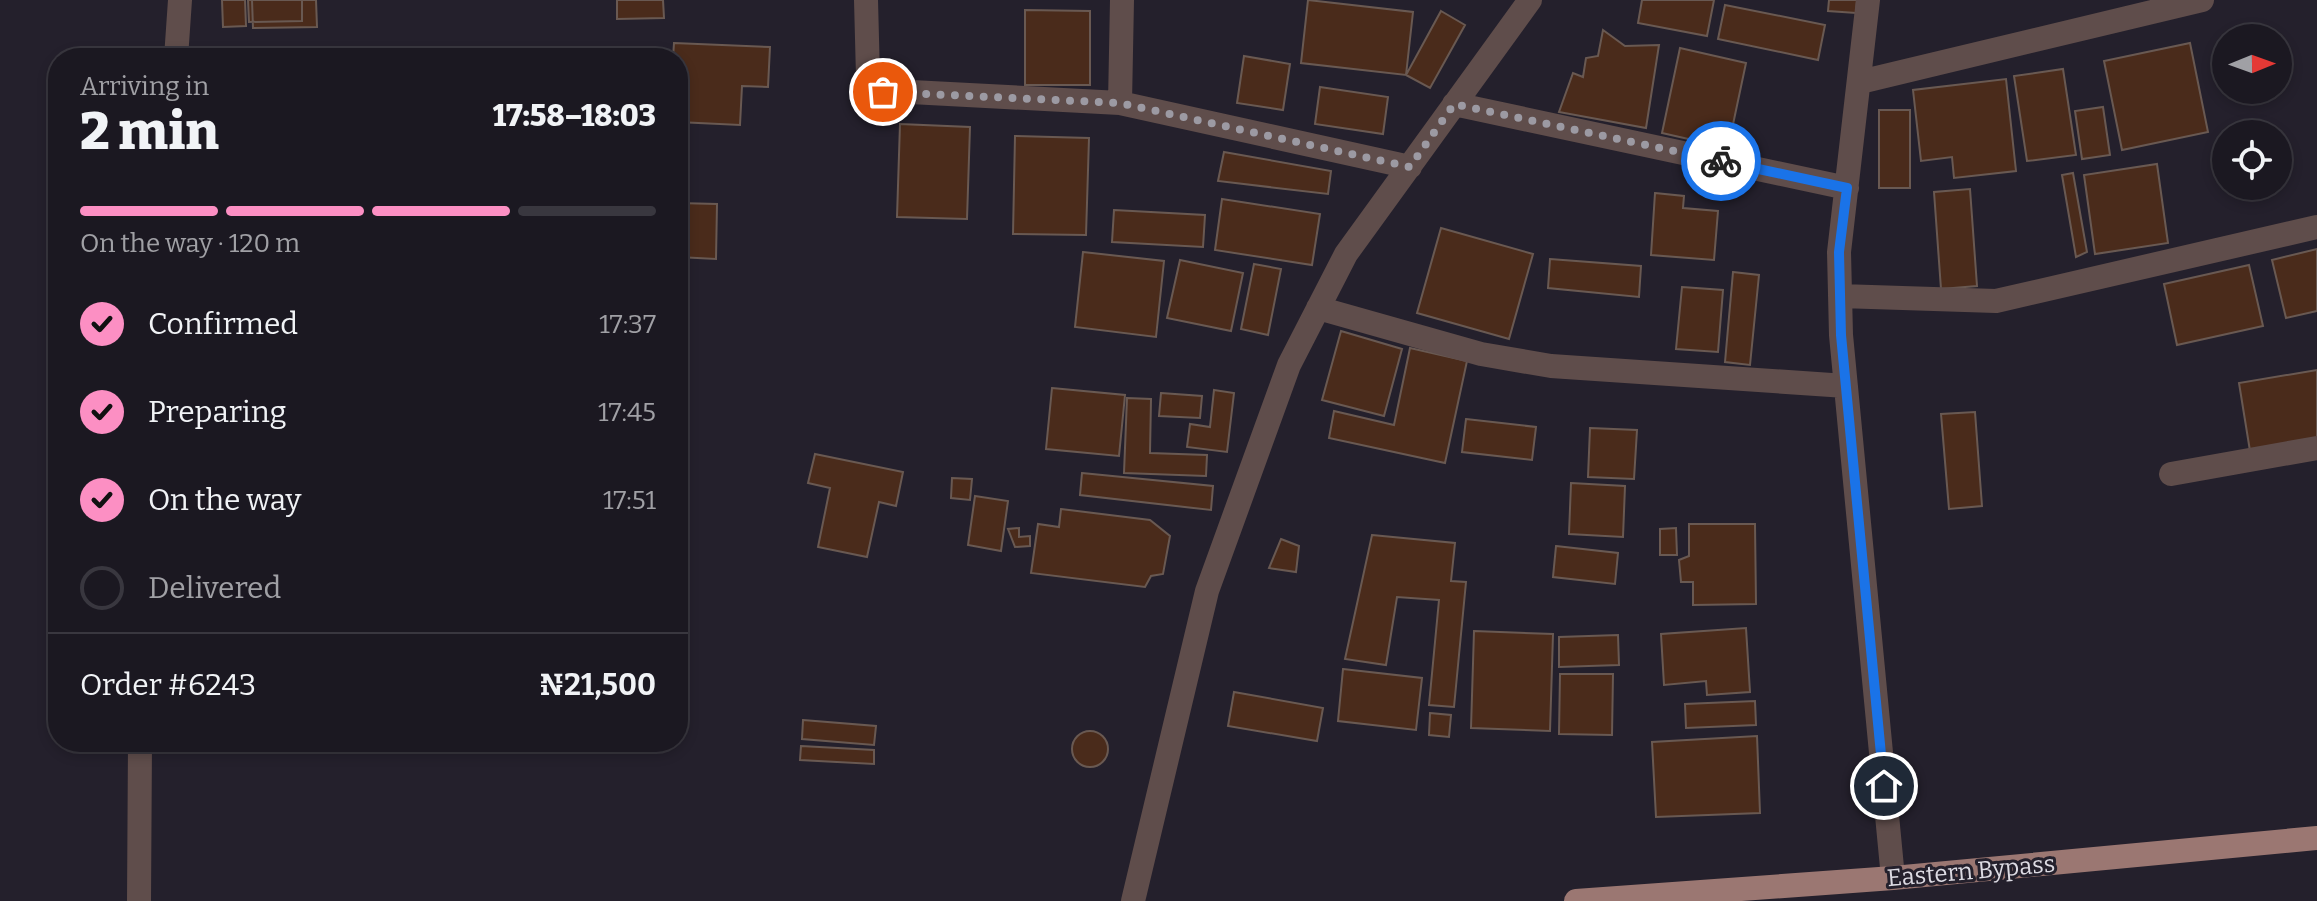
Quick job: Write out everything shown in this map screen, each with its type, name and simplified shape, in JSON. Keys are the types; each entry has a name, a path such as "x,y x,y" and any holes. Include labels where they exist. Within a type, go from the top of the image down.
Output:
{"main road":[{"name":"Eastern Bypass","path":"1576,901 1893,878 2317,838"}],"street":[{"path":"177,48 180,0"},
{"path":"866,0 868,77 873,90 1120,103 1410,167"},
{"path":"1120,103 1122,0"},
{"path":"1133,901 1207,591 1289,365 1346,254 1530,0"},
{"path":"1868,0 1839,252 1840,296 1893,878"},
{"path":"1860,82 2202,0"},
{"path":"1454,104 1847,188"},
{"path":"1840,296 1996,301 2317,227"},
{"path":"1318,308 1481,354 1551,366 1846,386"},
{"path":"2171,474 2317,448"},
{"path":"139,901 140,752"}],"building":[{"path":"222,0 245,0 246,26 223,27"},
{"path":"248,0 302,0 302,21 249,22"},
{"path":"252,0 316,0 317,27 253,28"},
{"path":"617,0 663,0 664,18 617,19"},
{"path":"1308,0 1413,12 1406,75 1301,63"},
{"path":"1642,0 1714,0 1707,36 1638,23"},
{"path":"1829,0 1857,0 1856,13 1828,11"},
{"path":"1725,5 1825,25 1818,60 1718,39"},
{"path":"1025,10 1090,11 1090,85 1025,85"},
{"path":"1441,11 1465,25 1430,88 1406,75"},
{"path":"1603,30 1625,46 1659,45 1646,128 1559,112 1573,73 1583,77 1586,58 1598,56"},
{"path":"674,43 770,47 768,87 742,86 740,125 688,122 688,48 674,48"},
{"path":"2190,43 2208,132 2122,150 2104,61"},
{"path":"1680,48 1746,63 1728,148 1662,133"},
{"path":"1244,56 1290,64 1283,110 1237,103"},
{"path":"2063,69 2076,155 2027,161 2014,76"},
{"path":"2006,79 2016,171 1954,178 1952,157 1921,161 1913,90"},
{"path":"1320,87 1388,97 1383,134 1315,124"},
{"path":"2103,107 2110,155 2082,159 2075,111"},
{"path":"1879,110 1910,110 1910,188 1879,188"},
{"path":"900,124 970,127 967,219 897,217"},
{"path":"1015,136 1089,138 1086,235 1013,234"},
{"path":"1224,152 1331,171 1328,194 1218,181"},
{"path":"2157,164 2168,243 2095,254 2084,175"},
{"path":"2073,173 2087,252 2076,257 2062,175"},
{"path":"1970,189 1977,286 1941,289 1934,192"},
{"path":"1655,193 1684,196 1683,208 1718,211 1714,260 1651,255"},
{"path":"1222,199 1320,214 1312,265 1215,250"},
{"path":"688,203 717,204 716,259 688,258"},
{"path":"1114,210 1205,215 1203,247 1112,242"},
{"path":"1441,228 1533,254 1509,339 1417,313"},
{"path":"2317,249 2317,311 2286,318 2272,260"},
{"path":"1083,252 1164,261 1156,337 1075,327"},
{"path":"1550,259 1641,266 1639,297 1548,288"},
{"path":"1180,260 1243,273 1231,331 1167,318"},
{"path":"1254,264 1281,269 1268,335 1241,329"},
{"path":"2249,265 2263,326 2177,345 2164,284"},
{"path":"1733,272 1759,275 1750,365 1725,362"},
{"path":"1682,287 1723,290 1718,352 1676,349"},
{"path":"1341,331 1402,349 1384,416 1322,400"},
{"path":"1410,348 1467,361 1445,463 1329,438 1334,411 1394,425"},
{"path":"2317,370 2317,440 2250,451 2239,383"},
{"path":"1052,388 1125,395 1119,456 1046,449"},
{"path":"1214,390 1234,393 1227,452 1187,447 1190,424 1210,427"},
{"path":"1161,393 1202,396 1200,418 1159,416"},
{"path":"1127,398 1151,399 1150,453 1207,455 1206,476 1124,473"},
{"path":"1975,412 1982,506 1949,509 1941,414"},
{"path":"1466,419 1536,427 1532,460 1462,452"},
{"path":"1590,428 1637,430 1634,479 1588,477"},
{"path":"815,454 903,472 896,506 879,502 867,557 818,547 830,488 808,483"},
{"path":"1082,473 1213,486 1211,510 1080,495"},
{"path":"952,478 972,479 970,500 951,498"},
{"path":"1571,483 1625,486 1623,537 1569,534"},
{"path":"975,496 1008,501 1001,551 968,545"},
{"path":"1061,509 1150,520 1170,536 1163,574 1151,576 1145,587 1031,573 1038,524 1059,527"},
{"path":"1689,524 1755,524 1756,604 1693,605 1693,582 1681,582 1679,560 1689,556"},
{"path":"1019,528 1019,537 1030,536 1030,546 1015,547 1008,529"},
{"path":"1676,528 1677,555 1660,555 1660,529"},
{"path":"1372,535 1455,543 1451,581 1466,582 1454,707 1429,705 1439,600 1397,597 1386,665 1345,659"},
{"path":"1281,539 1299,546 1296,572 1269,568"},
{"path":"1556,546 1618,553 1615,584 1553,577"},
{"path":"1746,628 1750,692 1707,695 1706,681 1664,685 1661,634"},
{"path":"1474,631 1553,634 1550,731 1471,728"},
{"path":"1618,635 1619,665 1559,667 1559,637"},
{"path":"1343,669 1422,678 1416,730 1338,721"},
{"path":"1560,674 1613,674 1612,735 1559,734"},
{"path":"1234,692 1323,708 1317,741 1228,726"},
{"path":"1755,701 1756,725 1686,728 1685,704"},
{"path":"1430,713 1451,715 1449,737 1429,735"},
{"path":"803,720 876,726 874,745 802,739"},
{"path":"1090,731 1103,736 1108,749 1103,762 1090,767 1077,762 1072,749 1077,736"},
{"path":"1757,736 1760,813 1656,817 1652,742"},
{"path":"801,746 874,750 874,764 800,760"}],"way so far":[{"path":"883,92 1120,103 1410,167 1454,104 1721,161"}],"route":[{"path":"1721,161 1847,188 1839,252 1841,335 1884,786"}]}
